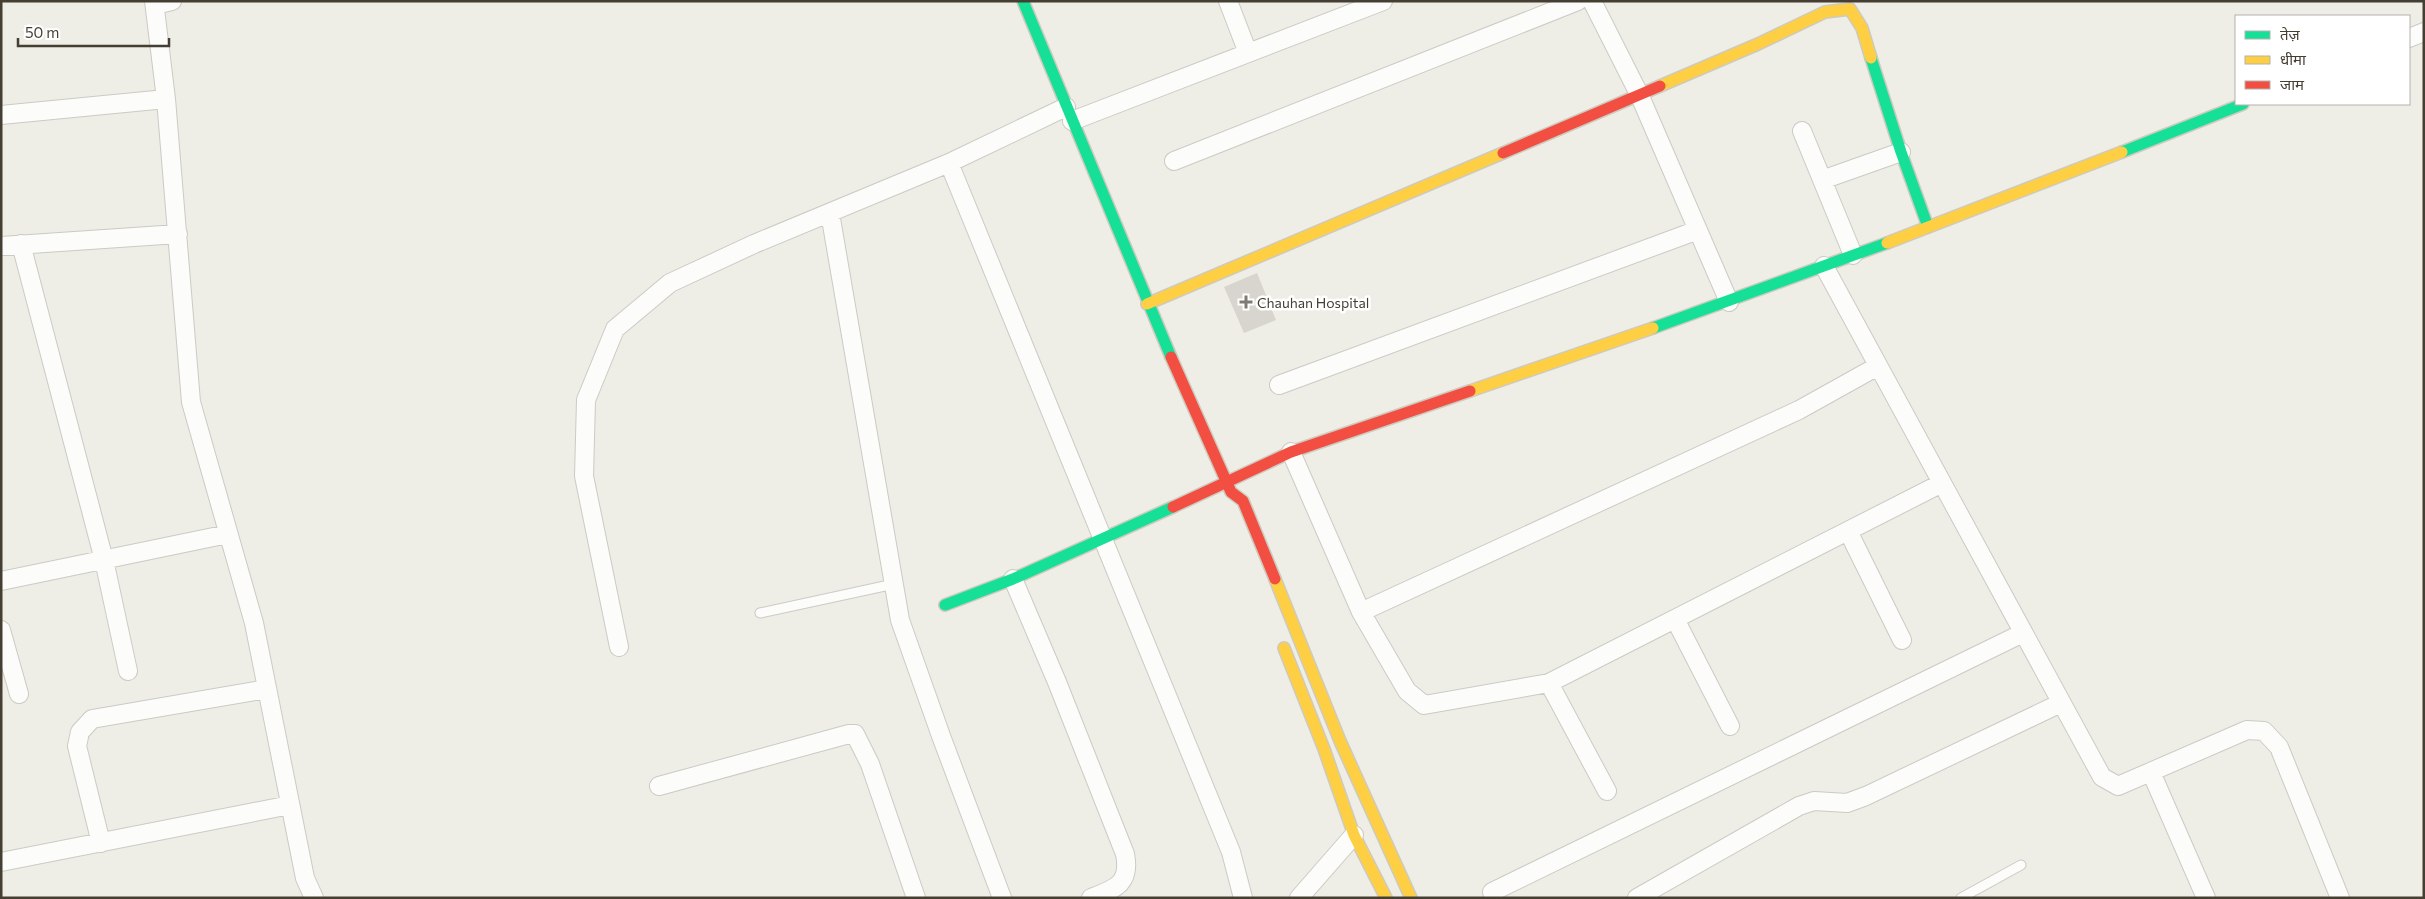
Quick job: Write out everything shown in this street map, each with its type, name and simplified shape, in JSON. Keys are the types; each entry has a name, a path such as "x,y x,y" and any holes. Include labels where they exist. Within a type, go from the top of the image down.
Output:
{"street":[{"path":"172,1 154,3 166,99 191,402 254,623 305,878 314,898"},
{"path":"1023,1 1147,304 1229,487 1244,501 1340,741 1411,898"},
{"path":"1228,1 1248,53"},
{"path":"619,647 584,476 586,400 615,329 670,283 830,213 1069,114 1248,53 1364,5 1383,1"},
{"path":"1174,161 1578,1"},
{"path":"1592,1 1639,94 1729,302"},
{"path":"1147,304 1758,44 1825,12 1850,9 1862,28 1901,152 1928,227"},
{"path":"2410,38 2424,32"},
{"path":"1,116 166,99"},
{"path":"945,605 1013,579 1229,487 1291,452 1729,302 2012,197 2241,105"},
{"path":"1802,131 1853,255"},
{"path":"1822,180 1901,152"},
{"path":"949,163 1231,852 1243,898"},
{"path":"830,213 900,620 1002,898"},
{"path":"1279,385 1698,230"},
{"path":"1,246 178,234"},
{"path":"21,244 104,560 128,671"},
{"path":"1824,266 2060,703 2102,777 2118,786 2248,730 2264,731 2279,748 2340,898"},
{"path":"1362,612 1798,410 1878,366"},
{"path":"1291,452 1362,612 1407,692 1424,705 1549,683 1942,483"},
{"path":"1227,506 1229,487"},
{"path":"1848,531 1902,640"},
{"path":"1,581 228,534"},
{"path":"1013,579 1057,682 1125,854 1128,869 1123,879 1113,890 1090,898"},
{"path":"1675,619 1730,726"},
{"path":"1,630 19,694"},
{"path":"1492,892 2023,633"},
{"path":"1281,641 1324,749 1354,835 1386,898"},
{"path":"1549,683 1606,791"},
{"path":"101,842 76,746 80,732 92,719 267,689"},
{"path":"1637,898 1799,806 1814,801 1847,803 1866,796 2060,703"},
{"path":"660,786 854,734 870,764 916,898"},
{"path":"2151,772 2206,898"},
{"path":"1,862 290,805"},
{"path":"1299,898 1354,835"}],"lane":[{"path":"760,613 894,584"},
{"path":"1961,898 2021,865"}],"building":[{"path":"1257,273 1276,320 1244,333 1224,287"}],"traffic: fast":[{"path":"1023,1 1171,357"},
{"path":"1871,58 1901,152 1928,227"},
{"path":"2122,152 2240,105"},
{"path":"1653,328 1887,243"},
{"path":"945,605 1013,579 1173,507"}],"traffic: slow":[{"path":"1660,86 1758,44 1825,12 1850,9 1862,28 1871,58"},
{"path":"1887,243 2122,152"},
{"path":"1147,304 1503,153"},
{"path":"1470,391 1653,328"},
{"path":"1275,579 1340,741 1411,898"},
{"path":"1284,648 1324,749 1354,835 1386,898"}],"traffic: jam":[{"path":"1503,153 1660,86"},
{"path":"1171,357 1231,492 1243,501 1275,579"},
{"path":"1173,507 1291,452 1470,391"}],"place":[{"name":"Chauhan Hospital","path":"1246,302"}]}
